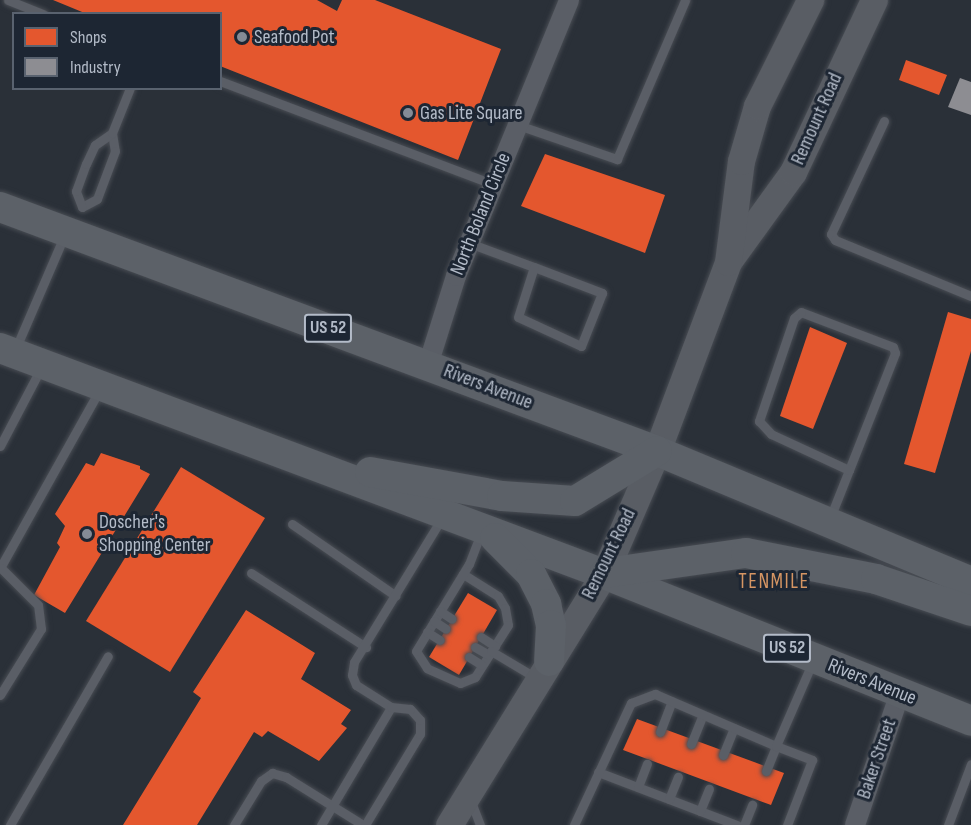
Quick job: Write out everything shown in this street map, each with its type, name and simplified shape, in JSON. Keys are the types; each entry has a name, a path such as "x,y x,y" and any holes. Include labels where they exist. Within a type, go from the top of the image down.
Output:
{"main road":[{"name":"Remount Road","path":"449,825 604,574 657,451 728,262 741,161 754,117 810,0"},
{"name":"Remount Road","path":"728,262 793,172 874,0"},
{"name":"Rivers Avenue","path":"0,207 74,222 428,365 657,451 828,523 970,599"},
{"path":"7,350 298,457 450,502 575,501 657,451"},
{"name":"Rivers Avenue","path":"450,502 485,531 604,574 971,721"},
{"path":"485,531 531,574 543,597 551,626 543,670"},
{"path":"604,574 746,553 970,599"}],"street":[{"name":"North Boland Circle","path":"428,365 469,243 569,0"},
{"name":"Baker Street","path":"855,825 900,693"}],"lane":[{"path":"8,0 38,12"},
{"path":"518,124 616,159 685,0"},
{"path":"222,82 493,184"},
{"path":"7,350 74,222 97,199 115,151 112,133 129,90"},
{"path":"884,121 831,234 835,240 971,296"},
{"path":"74,222 76,191 90,154 95,145 112,133"},
{"path":"469,243 534,267 602,293 581,346 518,316 534,267"},
{"path":"828,523 849,470 895,353 893,347 801,312 794,318 759,421 771,434 849,470"},
{"path":"0,446 44,364"},
{"path":"0,695 41,629 38,605 1,568 102,386"},
{"path":"234,825 261,781 272,773 333,805 364,825 420,734 420,720 410,709 391,707 356,685 352,675 354,663 450,502"},
{"path":"292,524 396,596"},
{"path":"463,574 498,596 505,608 508,625 475,677 460,682 427,668 416,651 463,574 485,531"},
{"path":"251,573 366,646"},
{"path":"440,611 452,619"},
{"path":"434,621 446,629"},
{"path":"427,632 440,640"},
{"path":"481,637 492,650"},
{"path":"475,647 492,650 543,670"},
{"path":"10,825 108,657"},
{"path":"469,657 482,665"},
{"path":"766,771 814,659"},
{"path":"574,825 631,703 655,694 812,760 787,825"},
{"path":"660,732 672,701"},
{"path":"321,825 391,707"},
{"path":"691,744 703,715"},
{"path":"723,755 734,728"},
{"path":"638,787 647,764"},
{"path":"948,825 971,764"},
{"path":"598,772 737,825"},
{"path":"669,799 678,777"},
{"path":"700,811 709,789"},
{"path":"469,794 480,825"},
{"path":"744,825 752,805"}],"building: Shops":[{"name":"Gas Lite Square","path":"53,0 317,0 337,11 342,0 375,0 501,49 458,160 222,67 222,12 82,12"},
{"path":"906,60 947,75 939,95 899,80"},
{"path":"545,154 665,195 645,253 521,206"},
{"path":"948,312 971,319 971,351 935,473 904,464"},
{"path":"810,327 847,343 813,429 780,416"},
{"name":"Doscher's Shopping Center","path":"101,453 140,466 140,469 150,474 65,613 34,595 60,547 57,543 65,526 55,514 86,463 94,466"},
{"path":"181,467 265,518 170,672 86,621"},
{"path":"468,593 497,610 459,675 429,657"},
{"path":"246,610 315,653 301,679 351,710 341,724 347,728 319,761 268,731 262,737 254,732 197,825 123,825 201,698 193,692"},
{"path":"637,719 784,773 771,805 623,750"}],"building: Industry":[{"path":"960,78 971,82 971,115 948,107"}],"place":[{"name":"Seafood Pot","path":"242,37"},
{"name":"Gas Lite Square","path":"408,113"},
{"name":"Doscher's Shopping Center","path":"87,534"}],"district":[{"name":"TENMILE","path":"774,582"}]}
